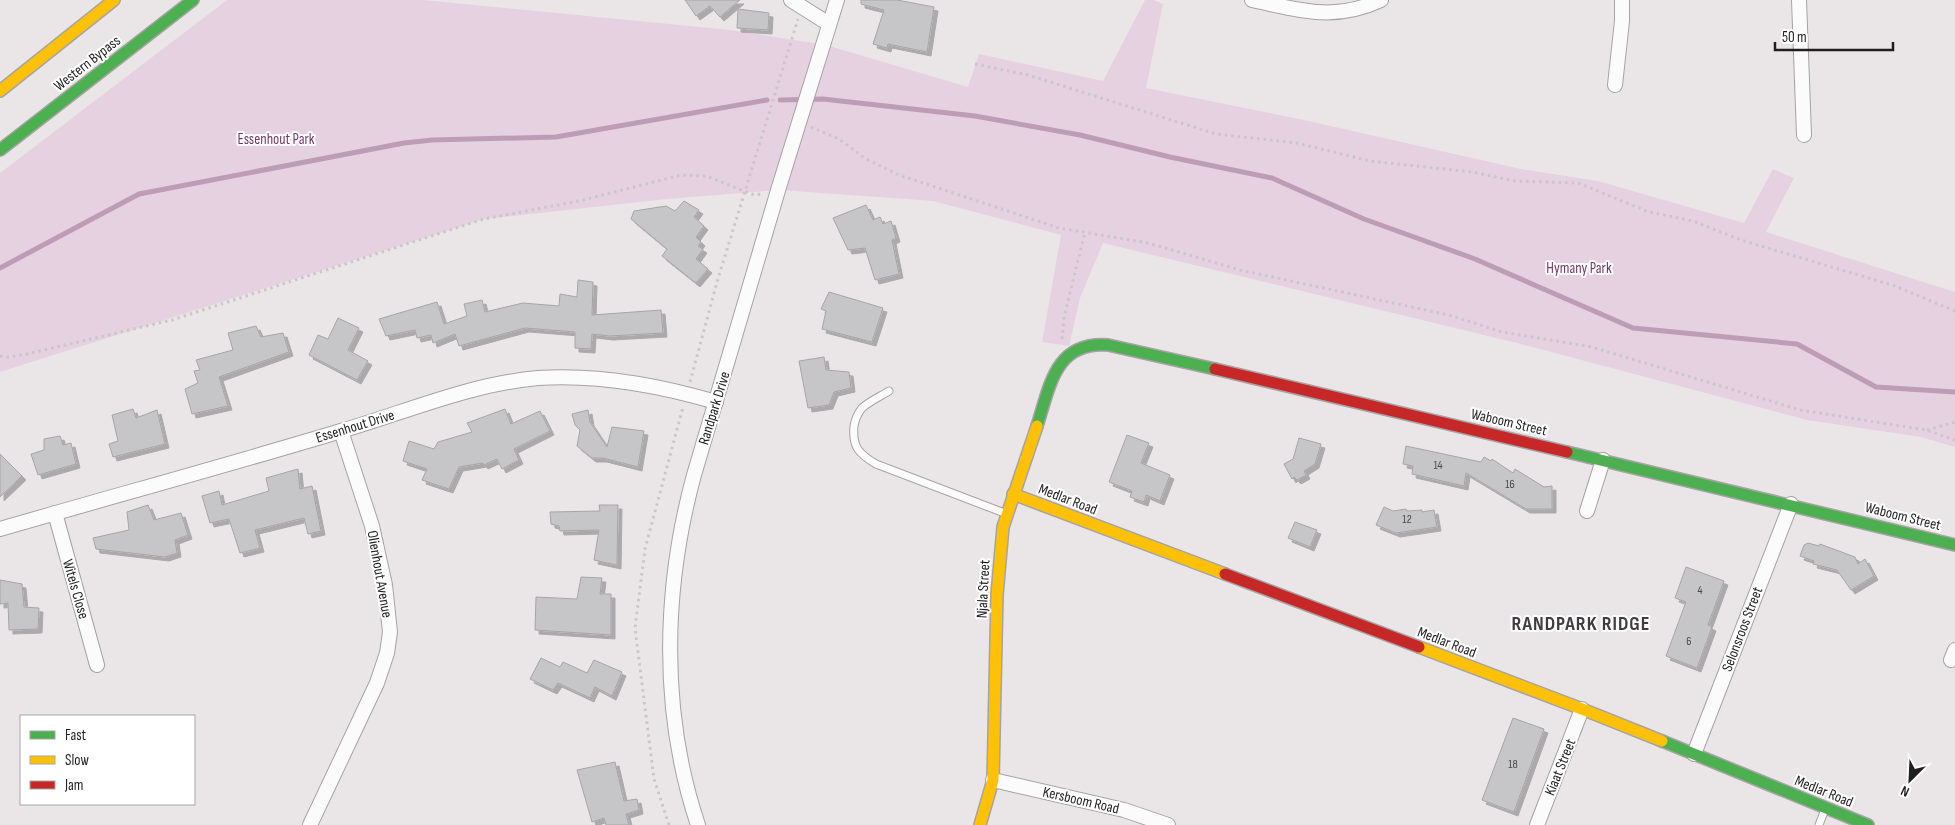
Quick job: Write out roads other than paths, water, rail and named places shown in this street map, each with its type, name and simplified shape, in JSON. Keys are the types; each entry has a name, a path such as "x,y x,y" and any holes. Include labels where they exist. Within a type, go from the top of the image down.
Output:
{"main road":[{"path":"0,91 114,0"},
{"name":"Western Bypass","path":"0,150 193,0"},
{"name":"Waboom Street","path":"1060,363 1072,351 1081,346 1094,343 1108,345 1347,398 1955,544"},
{"name":"Njala Street","path":"980,825 993,780 997,595 1000,551 1012,494 1047,392 1060,363"},
{"name":"Medlar Road","path":"1012,494 1582,710 1868,825"}],"street":[{"path":"791,0 829,24"},
{"name":"Randpark Drive","path":"698,825 684,775 671,689 670,617 675,560 683,514 837,0"},
{"path":"1252,0 1304,11 1331,14 1354,10 1381,0"},
{"path":"1615,85 1622,20 1622,0"},
{"path":"1799,0 1804,135"},
{"name":"Essenhout Drive","path":"0,529 341,431 475,389 516,380 537,378 615,379 716,402"},
{"name":"Olienhout Avenue","path":"310,825 378,683 387,653 390,632 385,585 372,526 341,431"},
{"path":"1587,511 1603,460"},
{"name":"Selonsroos Street","path":"1694,754 1791,504"},
{"name":"Witels Close","path":"55,513 97,665"},
{"name":"Kiaat Street","path":"1537,825 1582,710"},
{"name":"Kersboom Road","path":"993,780 1124,810 1168,825"}],"lane":[{"path":"889,390 862,409 855,420 853,438 858,450 864,457 876,464 1007,514"},
{"path":"1819,825 1825,808"}],"waterway":[{"path":"780,100 823,99 975,116 1080,135 1170,157 1272,178 1364,219 1475,259 1633,328 1797,344 1876,387 1955,392"},
{"path":"0,268 139,194 404,143 432,140 556,137 767,100"}],"district":[{"name":"RANDPARK RIDGE","path":"1581,623"}],"park label":[{"name":"Essenhout Park","path":"276,139"},
{"name":"Hymany Park","path":"1579,268"}]}
